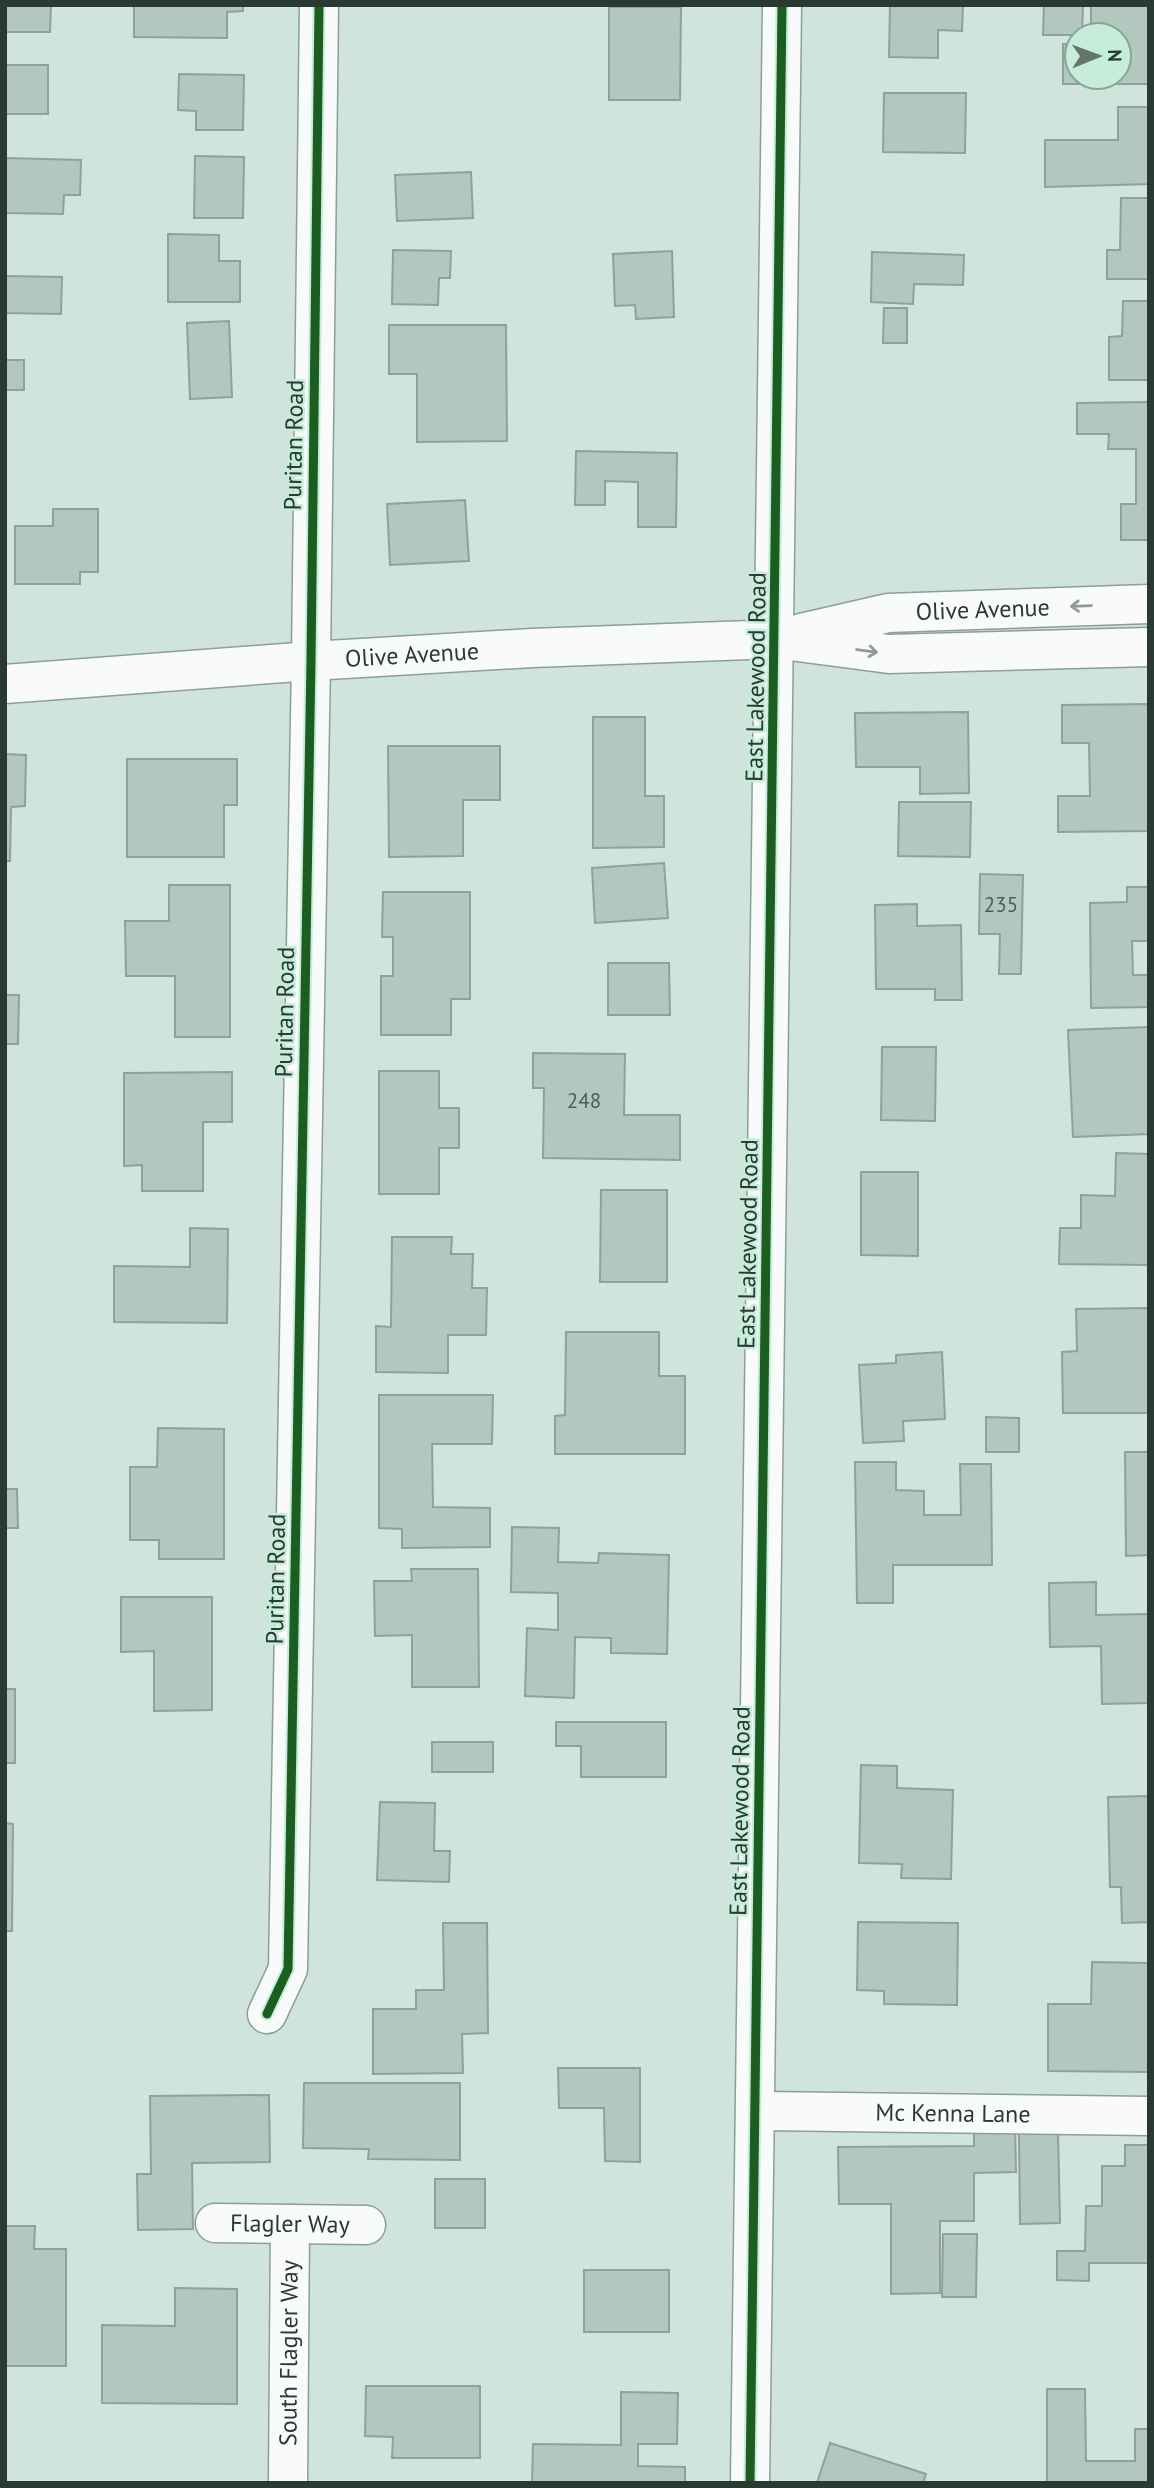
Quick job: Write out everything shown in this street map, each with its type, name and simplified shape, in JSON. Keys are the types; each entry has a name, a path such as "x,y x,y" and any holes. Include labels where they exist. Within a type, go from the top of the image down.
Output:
{"street":[{"name":"Puritan Road","path":"267,2014 288,1969 311,661 319,5"},
{"name":"East Lakewood Road","path":"750,2483 782,5"},
{"name":"Olive Avenue","path":"775,639 888,613 1149,604"},
{"name":"Olive Avenue","path":"5,684 311,661 533,648 775,639 889,654 1149,647"},
{"name":"Mc Kenna Lane","path":"755,2112 1149,2116"},
{"name":"Flagler Way","path":"215,2223 366,2225"},
{"name":"South Flagler Way","path":"288,2483 290,2224"}],"building":[{"path":"5,5 51,5 50,32 5,32"},
{"path":"134,5 243,5 243,11 227,12 227,38 134,37"},
{"path":"890,5 963,5 962,31 938,30 938,58 889,57"},
{"path":"1044,5 1083,5 1082,21 1063,21 1063,35 1043,35"},
{"path":"1091,5 1149,5 1149,84 1133,84 1133,21 1091,21"},
{"path":"609,7 681,7 680,100 609,100"},
{"path":"5,65 48,65 48,114 5,114"},
{"path":"179,74 244,75 243,130 196,130 196,111 178,110"},
{"path":"884,93 966,93 965,153 883,152"},
{"path":"1118,107 1149,107 1149,184 1045,187 1045,140 1118,140"},
{"path":"195,156 244,157 243,218 194,218"},
{"path":"5,158 81,160 80,195 64,195 63,214 5,213"},
{"path":"471,172 473,218 397,221 395,175"},
{"path":"1121,198 1149,198 1149,279 1107,279 1107,250 1120,250"},
{"path":"168,234 219,235 219,261 240,261 240,302 168,302"},
{"path":"393,250 451,251 450,278 439,278 438,305 392,304"},
{"path":"672,251 674,317 636,319 635,305 615,306 613,254"},
{"path":"872,252 964,255 963,285 914,284 913,304 871,302"},
{"path":"5,276 62,277 61,314 5,313"},
{"path":"1123,301 1149,301 1149,380 1109,380 1109,337 1122,336"},
{"path":"884,308 907,308 907,343 883,343"},
{"path":"229,321 232,397 190,399 187,323"},
{"path":"389,325 506,325 507,441 417,442 417,374 389,374"},
{"path":"5,360 24,360 24,390 5,390"},
{"path":"1149,402 1149,540 1121,540 1121,504 1136,504 1136,449 1108,449 1109,434 1077,434 1077,403"},
{"path":"576,451 677,453 676,527 638,527 638,482 605,481 605,505 575,505"},
{"path":"465,500 469,561 390,565 387,504"},
{"path":"53,509 98,509 98,572 80,572 80,584 15,584 15,526 53,526"},
{"path":"1149,704 1149,831 1058,832 1058,796 1090,796 1089,743 1062,743 1062,705"},
{"path":"968,712 969,793 920,794 920,767 856,767 855,713"},
{"path":"593,717 645,717 645,796 664,796 664,847 593,848"},
{"path":"388,746 500,746 500,800 463,800 463,856 389,857"},
{"path":"5,754 26,755 25,806 11,807 10,861 5,861"},
{"path":"127,759 237,759 237,805 224,805 224,857 127,857"},
{"path":"899,802 971,802 970,857 898,856"},
{"path":"664,863 668,918 595,923 592,868"},
{"path":"980,874 1023,875 1021,974 999,974 1000,934 979,934"},
{"path":"169,885 230,885 230,1037 175,1037 175,976 126,976 125,921 169,921"},
{"path":"1127,887 1148,887 1149,941 1132,941 1133,975 1149,975 1149,1007 1091,1008 1090,903 1127,902"},
{"path":"383,892 470,892 470,999 451,999 451,1035 381,1035 381,976 393,976 393,937 382,937"},
{"path":"917,904 917,926 961,925 962,1000 935,1000 935,989 876,989 875,905"},
{"path":"608,963 669,963 670,1015 608,1015"},
{"path":"5,995 19,995 18,1044 5,1044"},
{"path":"1149,1027 1149,1134 1073,1137 1068,1030"},
{"path":"882,1047 936,1047 935,1121 881,1120"},
{"path":"533,1053 625,1054 624,1115 680,1115 680,1160 543,1158 544,1088 533,1088"},
{"path":"379,1071 439,1071 439,1108 459,1108 459,1148 439,1148 439,1194 379,1194"},
{"path":"232,1072 232,1122 203,1122 203,1191 142,1191 142,1165 124,1166 124,1073"},
{"path":"1116,1153 1149,1154 1149,1265 1059,1264 1060,1228 1081,1228 1081,1195 1115,1196"},
{"path":"861,1172 918,1172 918,1256 861,1255"},
{"path":"601,1190 667,1190 667,1282 600,1282"},
{"path":"190,1228 228,1229 227,1323 114,1322 114,1266 190,1267"},
{"path":"392,1237 452,1237 451,1254 473,1254 472,1288 487,1288 486,1335 448,1335 448,1373 376,1372 376,1326 391,1327"},
{"path":"1149,1308 1149,1413 1063,1413 1062,1352 1077,1351 1076,1309"},
{"path":"566,1332 659,1332 659,1376 685,1376 685,1454 555,1454 555,1416 565,1415"},
{"path":"942,1352 945,1419 903,1421 904,1441 863,1443 859,1365 896,1363 896,1355"},
{"path":"379,1395 493,1395 492,1444 432,1444 433,1507 490,1508 490,1547 402,1548 402,1529 379,1528"},
{"path":"986,1417 1019,1418 1019,1452 986,1452"},
{"path":"158,1428 224,1429 224,1559 159,1559 159,1540 130,1540 130,1467 157,1467"},
{"path":"1125,1452 1149,1452 1149,1555 1126,1556"},
{"path":"855,1462 896,1462 896,1490 924,1491 924,1515 961,1515 960,1464 991,1464 992,1565 893,1565 893,1603 857,1603"},
{"path":"5,1489 17,1489 18,1528 5,1528"},
{"path":"512,1527 559,1528 558,1562 598,1563 599,1553 669,1555 667,1654 611,1653 611,1638 575,1637 574,1698 525,1696 527,1628 558,1630 558,1593 511,1592"},
{"path":"411,1569 478,1569 479,1687 412,1687 412,1635 375,1636 374,1581 412,1581"},
{"path":"1096,1582 1096,1615 1149,1614 1149,1703 1102,1704 1101,1646 1050,1647 1049,1583"},
{"path":"121,1597 212,1597 212,1710 154,1711 154,1651 121,1652"},
{"path":"5,1689 15,1689 15,1763 5,1763"},
{"path":"556,1722 666,1722 666,1777 581,1777 581,1746 556,1746"},
{"path":"432,1742 493,1742 493,1772 432,1772"},
{"path":"861,1765 897,1766 897,1788 953,1790 951,1879 901,1878 902,1864 859,1863"},
{"path":"1149,1796 1149,1922 1122,1923 1121,1887 1110,1887 1108,1797"},
{"path":"380,1802 435,1803 434,1851 450,1851 449,1882 377,1880"},
{"path":"5,1823 13,1824 12,1931 5,1931"},
{"path":"858,1922 958,1923 957,2005 884,2004 884,1991 857,1990"},
{"path":"443,1923 487,1923 488,2033 462,2034 463,2073 373,2074 373,2009 416,2009 416,1990 444,1990"},
{"path":"1092,1962 1149,1963 1149,2072 1048,2071 1048,2004 1091,2004"},
{"path":"558,2068 640,2068 640,2162 605,2161 604,2108 559,2108"},
{"path":"304,2083 460,2083 460,2160 368,2159 369,2149 303,2148"},
{"path":"269,2095 270,2162 192,2163 193,2229 138,2230 137,2174 151,2174 150,2096"},
{"path":"974,2125 1015,2125 1016,2172 974,2173 974,2221 940,2221 940,2293 891,2294 891,2204 839,2204 838,2147 974,2146"},
{"path":"1058,2132 1060,2223 1020,2224 1019,2133"},
{"path":"1125,2145 1149,2145 1149,2263 1089,2263 1089,2281 1057,2280 1057,2251 1085,2251 1086,2206 1102,2206 1102,2166 1125,2166"},
{"path":"435,2179 485,2179 485,2228 435,2228"},
{"path":"5,2226 35,2226 34,2249 66,2249 66,2366 5,2366"},
{"path":"943,2234 977,2234 976,2297 942,2297"},
{"path":"584,2270 669,2270 669,2332 584,2332"},
{"path":"175,2288 237,2289 237,2404 102,2403 102,2325 175,2326"},
{"path":"366,2386 480,2386 480,2458 392,2458 393,2437 365,2436"},
{"path":"1047,2389 1085,2389 1086,2461 1135,2461 1135,2429 1149,2429 1149,2483 1047,2483"},
{"path":"621,2392 678,2393 677,2444 638,2444 638,2466 685,2467 685,2483 532,2483 533,2444 621,2445"},
{"path":"830,2443 926,2474 923,2483 817,2483"}],"cycle path":[{"path":"267,2014 288,1969 311,661 319,5"},
{"path":"750,2483 782,5"}]}
